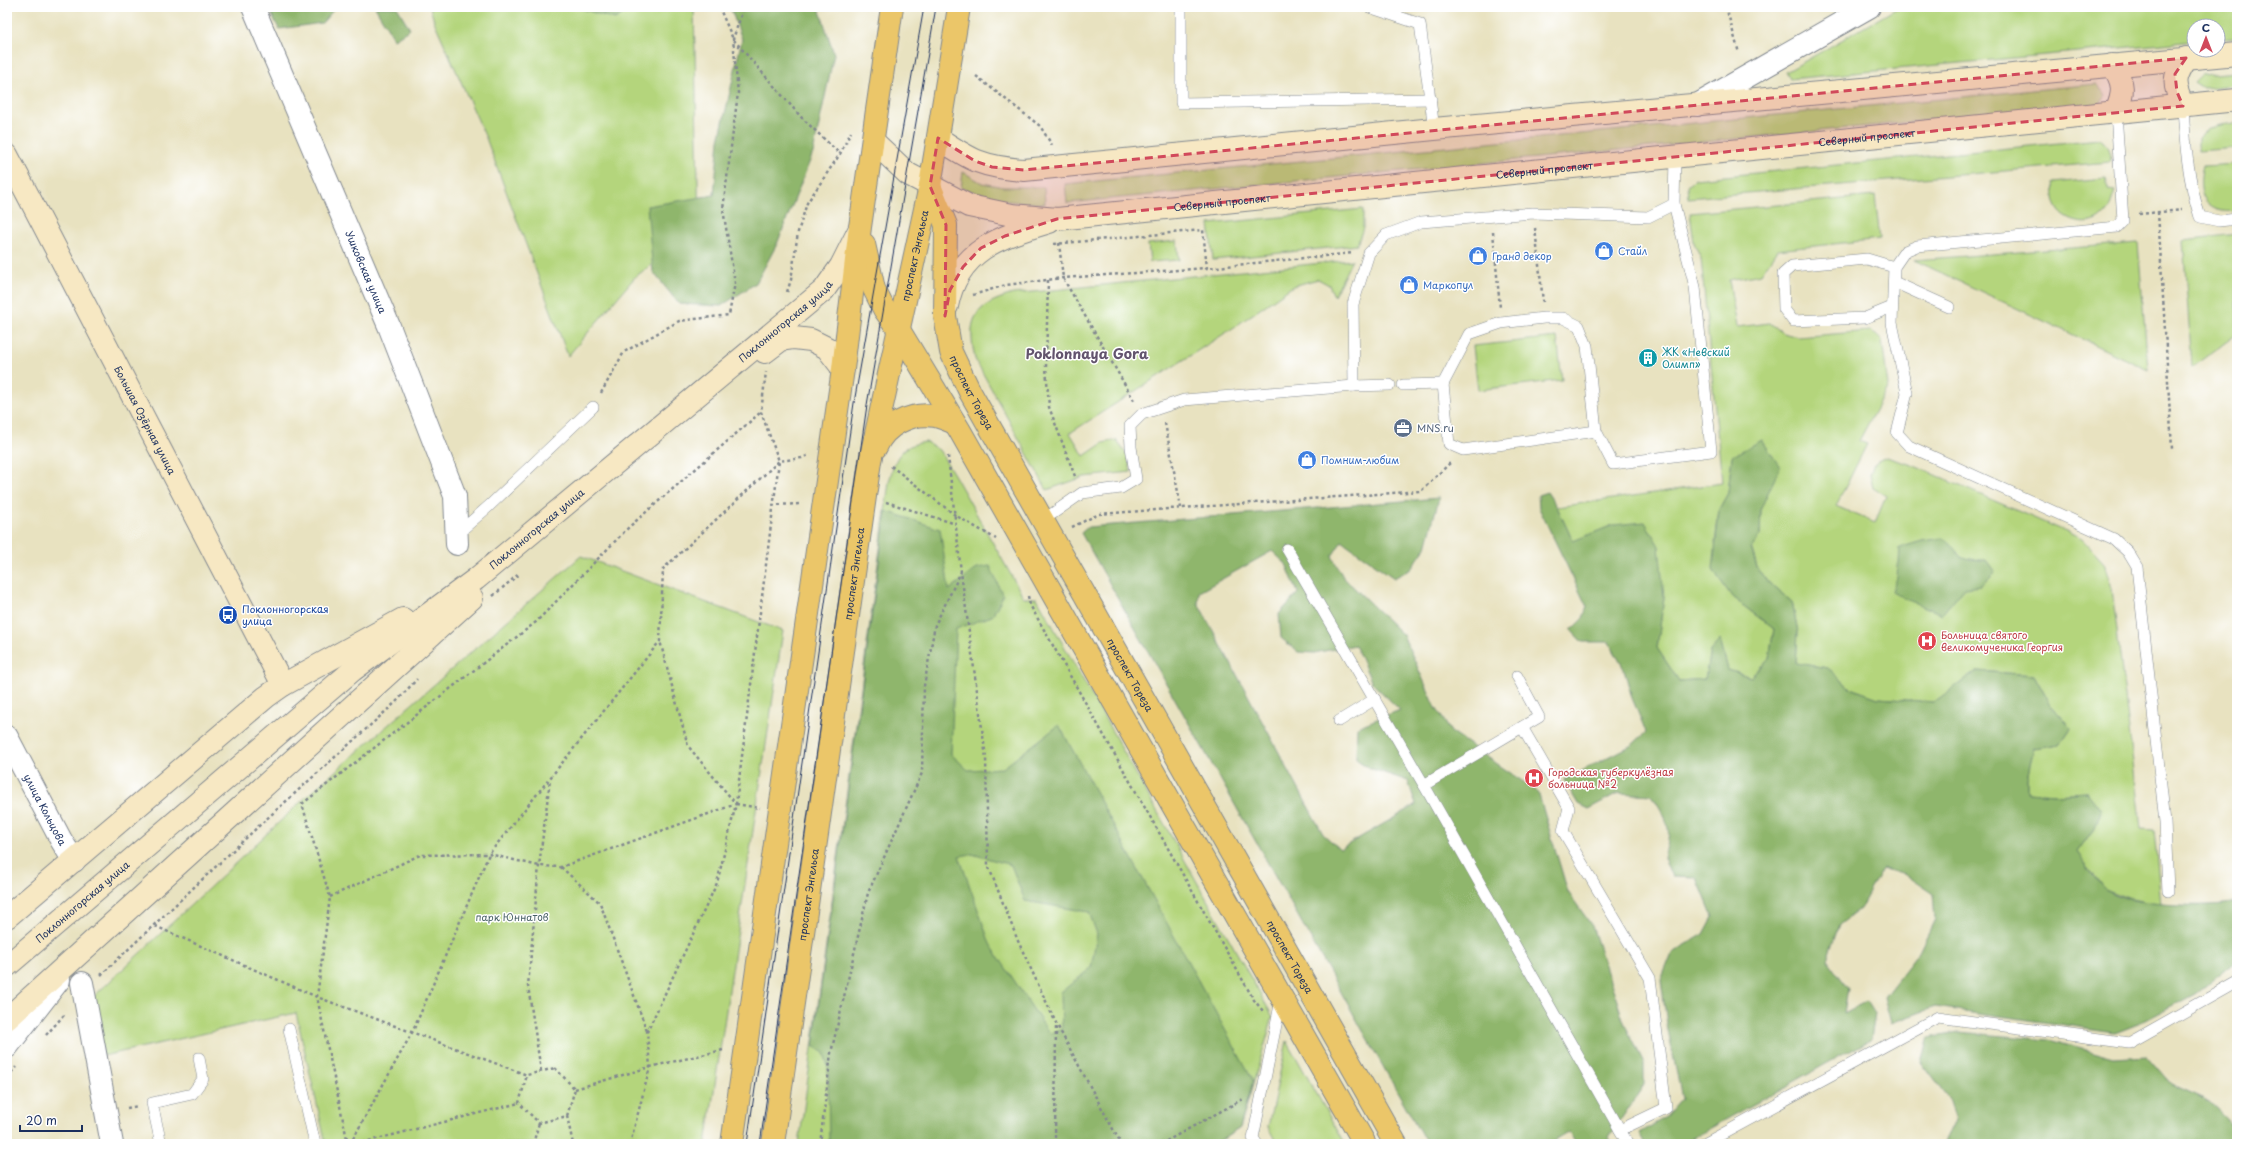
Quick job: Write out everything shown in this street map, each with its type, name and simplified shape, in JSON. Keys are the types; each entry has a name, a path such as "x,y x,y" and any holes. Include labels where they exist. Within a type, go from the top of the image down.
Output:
{"main road":[{"path":"732,1144 844,370 860,227 892,7"},
{"name":"проспект Энгельса","path":"773,1144 899,330 930,186 959,7"},
{"path":"2226,55 2237,54"},
{"path":"938,138 975,161 992,167 1024,170 1434,129 2186,58"},
{"path":"2183,106 2177,92 2175,74 2186,58"},
{"path":"2112,65 2121,77 2122,97 2116,112"},
{"name":"Северный проспект","path":"873,141 908,174 955,200 985,210 1058,219 2237,100"},
{"name":"Большая Озёрная улица","path":"7,155 283,685"},
{"name":"проспект Тореза","path":"930,186 946,225 945,316 951,352 970,392 1042,522 1396,1144"},
{"path":"945,316 950,290 962,267 981,248 1005,236 1058,219"},
{"path":"860,227 874,289 884,309 899,330 955,423 1365,1144"},
{"name":"Поклонногорская улица","path":"7,966 353,670 476,579 824,290 841,266 860,227"},
{"name":"Поклонногорская улица","path":"7,1019 75,959 479,591 696,408 781,340 794,338 811,340 827,348 844,370"},
{"path":"879,462 878,440 893,424 913,416 935,416 955,423"},
{"path":"7,917 283,685 476,579"}],"street":[{"name":"Ушковская улица","path":"253,7 389,326 455,496 457,539"},
{"path":"1697,104 1869,7"},
{"name":"улица Кольцова","path":"7,737 61,840 74,860"},
{"path":"7,1047 75,959"},
{"path":"89,981 112,1144"}],"lane":[{"path":"1181,7 1181,104 1431,99"},
{"path":"1369,7 1420,24 1434,129"},
{"path":"2183,106 2186,159 2200,217 2219,221 2237,219"},
{"path":"2116,112 2123,220 2117,227 1917,246 1905,251 1894,267 1892,323 1908,393 1897,433 1909,446 2114,540 2128,552 2137,567 2165,822 2168,891"},
{"path":"1596,431 1463,450 1450,444 1443,384 1469,334 1502,323 1544,318 1563,318 1579,326 1587,346 1596,431 1613,464 1711,451 1695,287 1674,204 1675,157"},
{"path":"1354,386 1353,304 1369,253 1386,235 1421,222 1533,213 1648,217 1674,204"},
{"path":"1892,308 1865,318 1793,321 1784,309 1783,274 1792,266 1867,259 1894,267"},
{"path":"1894,282 1949,307"},
{"path":"1403,385 1443,384"},
{"path":"1042,522 1082,493 1121,488 1136,479 1131,447 1130,426 1142,414 1184,400 1354,386 1390,385"},
{"path":"457,539 489,506 593,406"},
{"path":"1287,549 1424,785 1628,1144"},
{"path":"1424,785 1539,717 1517,676"},
{"path":"1339,721 1375,700"},
{"path":"1522,727 1569,808 1563,831 1650,978 1666,1108 1620,1130"},
{"path":"1704,1144 1938,1017 2129,1043 2237,982"},
{"path":"1252,1142 1281,998"},
{"path":"289,1029 315,1144"},
{"path":"162,1144 152,1103 192,1094 203,1079 199,1058"}],"path":[{"path":"718,7 733,39 801,117 840,154"},
{"path":"593,406 624,352 679,321 729,315 735,283 722,210 738,93 733,39 744,7"},
{"path":"1726,7 1739,53"},
{"path":"976,76 1040,126 1052,145"},
{"path":"786,295 792,280 798,232 807,203 840,154 851,130"},
{"path":"2122,215 2198,209"},
{"path":"2158,212 2172,449"},
{"path":"1052,244 1203,230 1207,268"},
{"path":"1536,242 1544,318"},
{"path":"1059,243 1063,278 1142,414"},
{"path":"1494,245 1502,323"},
{"path":"973,289 969,296 1006,285 1063,278 1207,268 1369,253"},
{"path":"1048,280 1046,367 1049,406 1082,493"},
{"path":"648,1032 718,883 736,804 772,505 779,461 761,412 769,350"},
{"path":"1162,407 1180,508"},
{"path":"349,1144 317,997 330,896 302,804 536,622 629,527 761,412"},
{"path":"1066,530 1099,514 1421,491 1463,450"},
{"path":"736,804 688,746 660,641 663,569 779,461 802,458 813,453"},
{"path":"948,453 961,572 986,758 988,865 1018,940 1056,1023 1121,1144"},
{"path":"879,462 955,515 999,541"},
{"path":"882,501 956,524"},
{"path":"772,505 806,504"},
{"path":"489,600 524,569"},
{"path":"820,1144 831,1053 868,893 922,773 924,686 935,625 961,572"},
{"path":"1027,594 1030,605 1254,1000 1275,1027"},
{"path":"349,1144 413,1031 489,854 660,641"},
{"path":"89,981 155,926 262,823 396,702 422,674"},
{"path":"541,1071 528,986 539,866 550,779"},
{"path":"330,896 420,855 489,854 539,866 561,867 736,804 762,808"},
{"path":"561,867 600,904 648,1032 650,1067 630,1144"},
{"path":"155,926 317,997 413,1031 527,1075 555,1068 575,1089"},
{"path":"43,1038 69,1010"},
{"path":"1055,1144 1056,1023"},
{"path":"575,1089 650,1067 728,1049"},
{"path":"7,1077 17,1066"},
{"path":"519,1103 527,1075"},
{"path":"1161,1144 1263,1088"},
{"path":"573,1144 567,1116 575,1089"},
{"path":"519,1103 539,1123"},
{"path":"357,1144 519,1103"},
{"path":"539,1123 567,1116"},
{"path":"532,1144 539,1123"}],"highlighted area":[{"path":"2186,58 2175,74 2177,92 2183,106 1057,219 1005,236 981,248 963,267 950,290 945,316 946,225 930,186 938,138 975,161 992,167 1024,170"}],"green space":[{"path":"268,7 336,7 322,23 279,29"},
{"path":"375,7 397,7 410,29 394,39"},
{"path":"430,7 694,7 699,229 635,277 568,356 486,138 434,21"},
{"path":"575,7 635,7 615,19"},
{"path":"730,7 821,7 820,11 834,54 813,153 777,244 756,283 721,306 679,304 653,272 647,206 714,195 719,140 742,39"},
{"path":"1899,7 2237,7 2237,38 2226,39 2226,18 2186,18 2186,42 1790,79 1786,72"},
{"path":"2237,72 2237,85 2203,88 2194,82 2201,75"},
{"path":"2096,84 2106,95 2099,104 1067,203 1065,184"},
{"path":"2237,123 2237,148 2198,151 2198,138 2207,130 2220,125"},
{"path":"2100,139 2105,143 2108,149 2111,162 1688,198 1687,186 1695,179"},
{"path":"2237,164 2237,211 2217,210 2210,206 2202,194 2201,176 2203,166"},
{"path":"963,172 982,183 1003,187 1044,187 1045,204 1007,201 961,188"},
{"path":"2106,178 2108,190 2115,191 2107,211 2103,216 2097,220 2084,223 2070,219 2059,211 2054,200 2053,183"},
{"path":"1875,196 1880,239 1777,250 1761,274 1729,280 1737,327 1770,323 1783,333 1798,337 1870,331 1882,340 1888,386 1859,441 1867,444 1836,506 1875,523 1886,496 1873,488 1870,475 1874,463 1886,457 1912,465 2082,539 2104,563 2112,589 2141,829 2154,830 2161,905 2128,898 2104,889 2077,852 2093,830 2087,792 2055,794 2027,792 2027,778 2034,748 2060,744 2071,728 2050,704 2034,675 1977,671 1934,702 1878,698 1850,688 1828,668 1796,663 1798,632 1792,602 1769,583 1758,570 1751,547 1760,535 1761,508 1767,493 1732,456 1728,493 1719,509 1715,544 1732,597 1774,629 1769,658 1751,677 1728,670 1720,641 1710,651 1705,679 1679,681 1657,648 1664,597 1613,525 1573,542 1557,507 1722,483 1701,258 1694,243 1690,213"},
{"path":"1363,209 1363,228 1357,245 1213,260 1209,224"},
{"path":"2237,234 2237,334 2192,367 2183,240"},
{"path":"1177,241 1179,260 1150,262 1148,244"},
{"path":"2138,243 2148,370 1914,260"},
{"path":"1352,260 1334,296 1329,285 1318,279 1293,286 1230,330 1070,433 1084,456 1103,443 1116,440 1128,456 1131,472 1084,477 1047,490 975,359 972,334 976,316 989,304 1013,294"},
{"path":"1557,337 1562,380 1478,390 1473,346"},
{"path":"1762,440 1780,467 1761,508 1760,535 1751,548 1758,570 1769,583 1792,602 1798,632 1796,663 1828,668 1850,688 1878,698 1934,702 1977,671 2034,675 2050,704 2071,728 2060,744 2034,748 2027,778 2027,792 2055,794 2087,792 2101,810 2093,830 2077,852 2102,886 2116,895 2149,903 2207,905 2237,902 2237,960 2195,994 2146,1020 2115,1032 1935,1007 1891,1023 1884,997 1919,952 1935,919 1933,894 1905,875 1882,868 1860,909 1839,925 1827,960 1848,989 1844,1013 1867,1001 1875,1014 1871,1039 1682,1144 1646,1144 1640,1133 1664,1118 1682,1098 1668,1031 1661,980 1672,953 1704,934 1713,917 1697,878 1672,877 1664,858 1668,839 1667,825 1662,811 1652,795 1619,793 1588,809 1578,804 1564,780 1632,745 1646,732 1632,698 1624,669 1609,642 1582,642 1571,630 1583,618 1587,607 1539,508 1538,495 1547,492 1557,507 1573,541 1613,525 1645,522 1659,546 1664,597 1657,648 1679,681 1705,679 1710,651 1720,640 1728,670 1751,677 1769,658 1774,629 1732,597 1713,570 1719,509 1728,493 1732,456"},
{"path":"926,442 939,450 1024,598 1037,598 1273,1017 1240,1128 1215,1144 799,1144 889,482 896,460 900,454 910,446"},
{"path":"1439,498 1426,547 1411,569 1394,578 1342,541 1332,556 1343,577 1403,635 1435,706 1451,732 1538,792 1568,892 1592,926 1625,1025 1644,1063 1644,1085 1609,1137 1612,1144 1576,1144 1569,1132 1549,1144 1427,1144 1081,533 1088,527","holes":["1272,551 1286,564 1298,593 1279,614 1281,638 1298,652 1314,653 1355,645 1372,683 1400,710 1357,727 1356,759 1369,768 1408,781 1416,805 1340,849 1323,834 1198,603 1199,592"]},
{"path":"886,511 940,529 949,590 977,568 990,566 1003,596 992,616 956,629 951,754 968,770 1003,768 1059,725 1253,1081 1240,1128 1215,1144 829,1144 828,1067 824,1053 813,1046","holes":["972,854 1011,865 1025,901 1089,912 1097,934 1091,968 1061,992 1062,1030 1049,1033 990,944 959,856"]},
{"path":"1942,538 1951,544 1958,553 1964,557 1986,560 1995,572 1981,586 1964,588 1942,614 1908,600 1892,591 1897,578 1899,548 1922,541"},
{"name":"парк Юннатов","path":"581,556 783,631 706,1144 326,1144 296,1013 103,1056 91,999 307,796"},
{"path":"1959,1032 2049,1040 2114,1058 2147,1056 2171,1084 2205,1099 2226,1119 2237,1134 2237,1144 1944,1144 1956,1120 1949,1099 1921,1062 1928,1037"},
{"path":"1287,1041 1345,1144 1277,1144 1268,1127"}],"tram line":[{"path":"747,1144 854,403 924,7"},
{"path":"760,1144 867,405 936,7"}],"place":[{"name":"Стайл","path":"1604,251"},
{"name":"Гранд декор","path":"1478,256"},
{"name":"Маркопул","path":"1409,285"},
{"name":"ЖК «Невский Олимп»","path":"1648,358"},
{"name":"MNS.ru","path":"1403,428"},
{"name":"Помним-любим","path":"1307,460"},
{"name":"Поклонногорская улица","path":"228,615"},
{"name":"Больница святого великомученика Георгия","path":"1927,641"},
{"name":"Городская туберкулёзная больница №2","path":"1534,778"}],"district":[{"name":"Poklonnaya Gora","path":"1087,354"}]}
